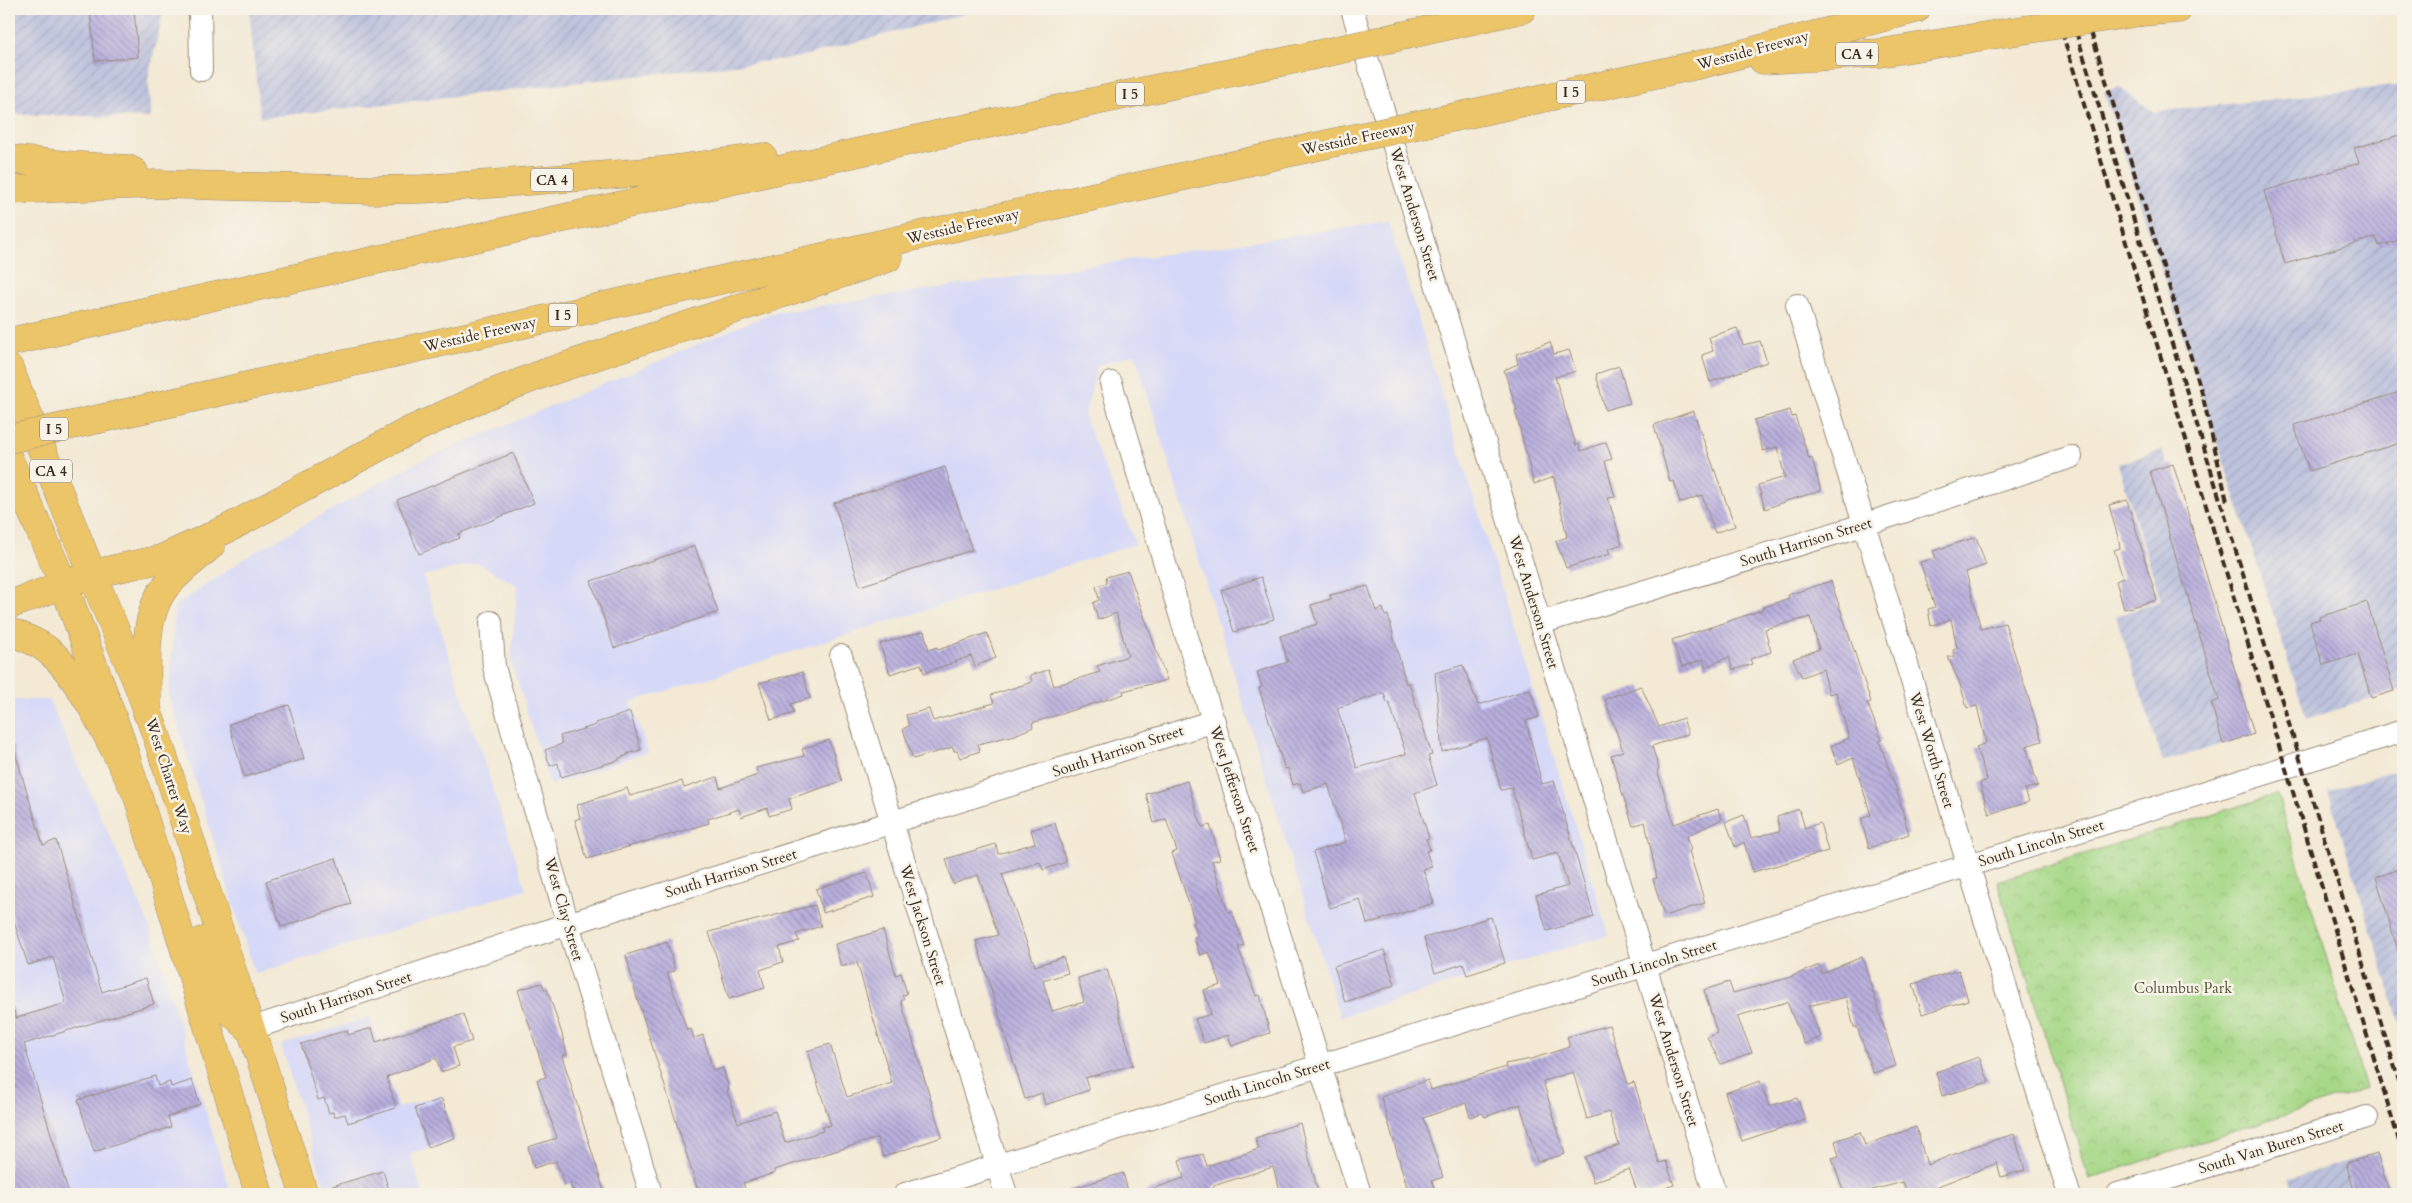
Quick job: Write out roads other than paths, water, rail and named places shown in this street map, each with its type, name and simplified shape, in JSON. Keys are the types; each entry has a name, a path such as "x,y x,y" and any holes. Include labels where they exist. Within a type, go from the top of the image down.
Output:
{"main road":[{"name":"I 5","path":"9,342 945,133 1522,9"},
{"name":"Westside Freeway","path":"9,439 1341,141 1702,64 1916,9"},
{"name":"CA 4","path":"1702,64 1880,52 2142,12 2178,9"},
{"name":"CA 4","path":"155,184 374,190 506,184 660,171 945,133"},
{"path":"9,158 66,165 128,169 155,184"},
{"path":"9,190 155,184"},
{"path":"9,605 92,574 161,559 229,528 405,434 485,396 545,373 1027,211"},
{"name":"West Charter Way","path":"9,368 139,686 304,1194"},
{"name":"CA 4","path":"9,460 64,585"},
{"path":"148,713 149,623 157,600 167,586 229,528"},
{"path":"64,585 120,738 259,1194"},
{"path":"9,632 36,642 55,657 69,673 99,721 138,796"},
{"path":"166,888 194,912 222,1004 250,1029"}],"street":[{"path":"200,9 201,70"},
{"name":"West Anderson Street","path":"1352,9 1715,1194"},
{"name":"West Worth Street","path":"1797,306 2069,1194"},
{"name":"West Jefferson Street","path":"1111,383 1360,1194"},
{"name":"South Harrison Street","path":"1540,623 1863,525 2071,457"},
{"name":"West Clay Street","path":"491,622 494,666 568,924 651,1194"},
{"name":"West Jackson Street","path":"841,656 1006,1194"},
{"name":"South Harrison Street","path":"250,1029 568,924 1214,721"},
{"name":"South Lincoln Street","path":"905,1194 2403,731"},
{"name":"South Van Buren Street","path":"2118,1194 2366,1117"}],"railway":[{"path":"2055,9 2403,1154"},
{"path":"2069,9 2403,1094"},
{"path":"2084,9 2202,393 2227,501"}],"park label":[{"name":"Columbus Park","path":"2183,988"}]}
